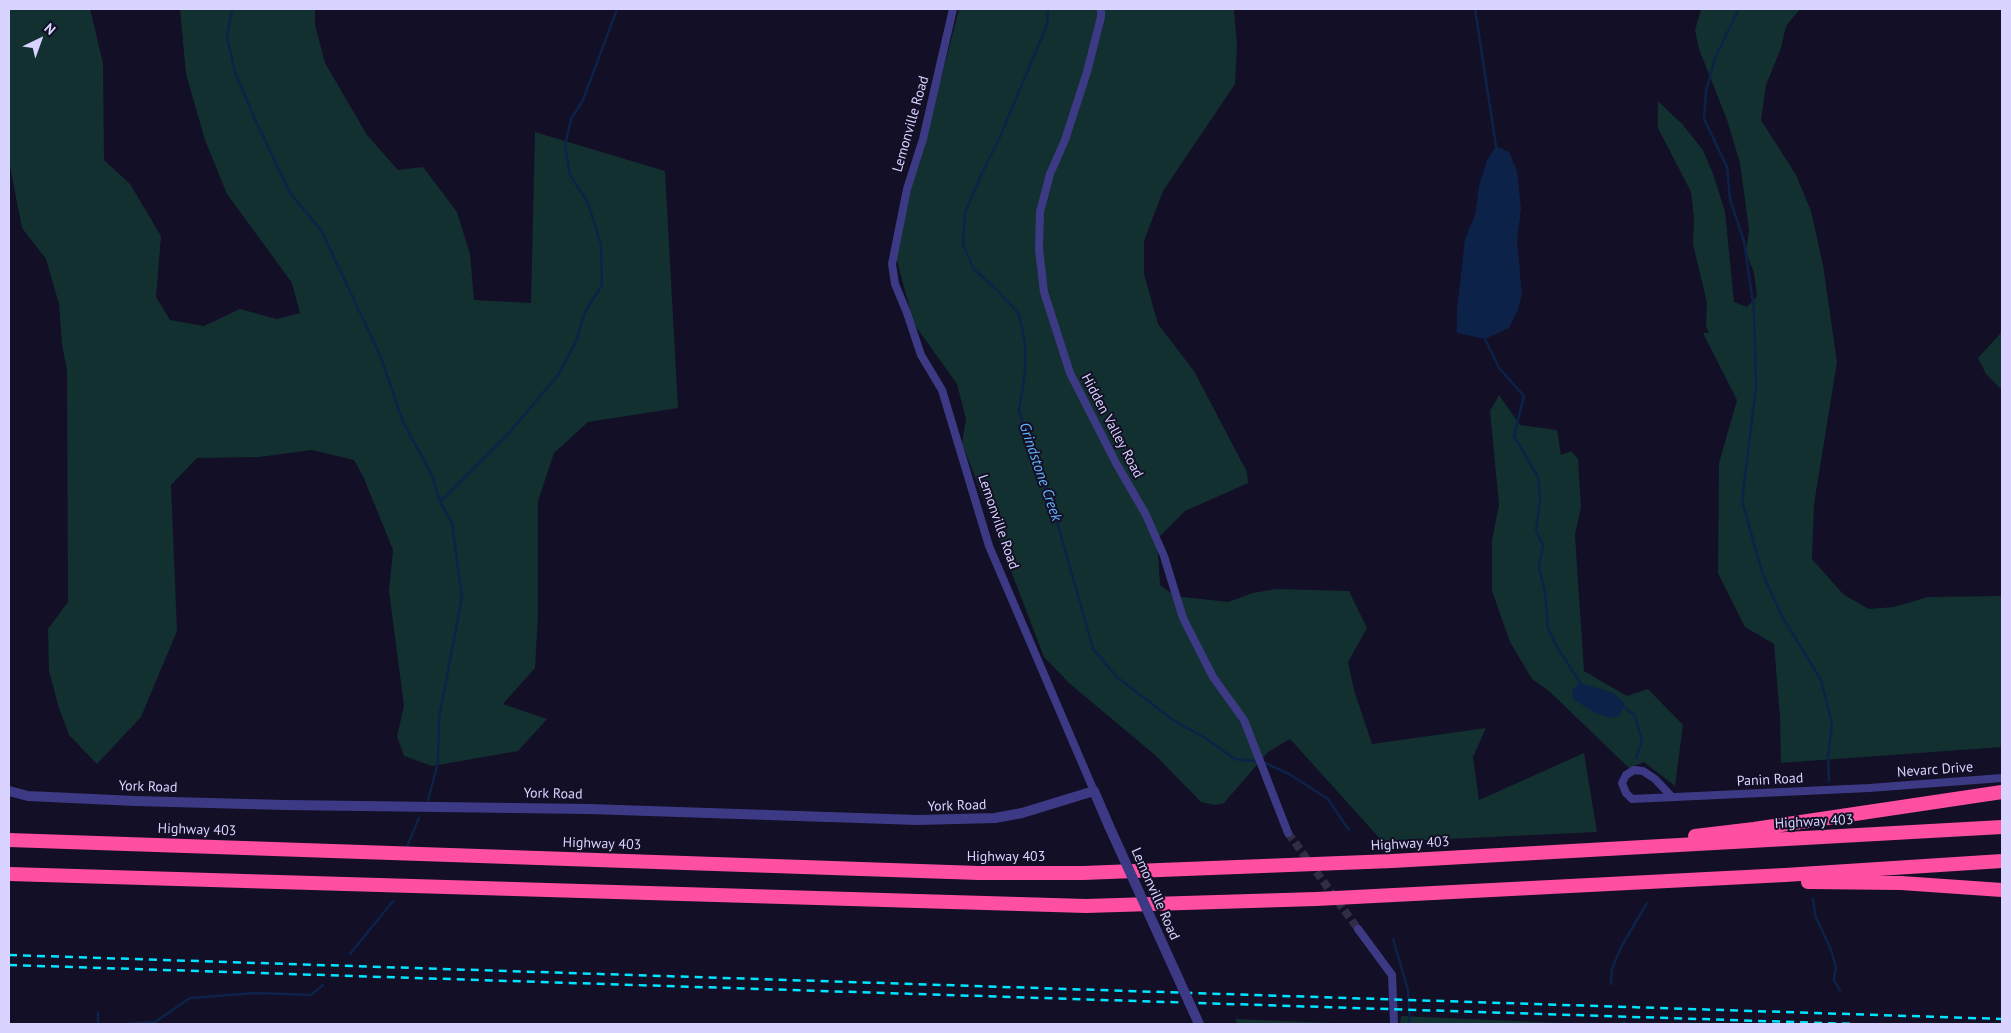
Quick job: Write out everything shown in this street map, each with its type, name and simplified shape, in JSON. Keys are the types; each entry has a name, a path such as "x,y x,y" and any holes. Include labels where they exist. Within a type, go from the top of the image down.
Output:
{"highway":[{"path":"1553,853 1754,829 2002,792"},
{"name":"Highway 403","path":"9,840 979,873 1189,870 1553,853 2002,827"},
{"path":"9,874 1086,906 1316,899 1688,880 2002,861"},
{"path":"1688,880 1901,883 2002,890"}],"street":[{"name":"Lemonville Road","path":"952,9 924,139 907,188 892,264 895,284 921,355 942,390 989,546 1109,826 1199,1024"},
{"name":"Hidden Valley Road","path":"1101,9 1101,17 1087,72 1064,140 1050,174 1040,212 1039,249 1044,292 1070,373 1116,463 1146,515 1164,556 1183,618 1213,678 1244,720 1288,833"},
{"name":"Panin Road","path":"1672,797 1655,779 1643,771 1634,770 1626,775 1622,783 1626,793 1632,799 1869,788"},
{"name":"Nevarc Drive","path":"1869,788 2002,778"},
{"name":"York Road","path":"9,791 28,796 135,801 589,809 918,820 995,818 1022,813 1094,791"},
{"path":"1358,929 1392,976 1394,1024"}],"green space":[{"path":"9,9 90,9 103,63 104,160 130,184 161,236 156,297 170,320 204,326 240,309 277,319 300,313 292,283 227,194 205,140 186,74 180,9 315,9 315,25 325,63 367,135 398,170 423,167 457,212 470,254 474,300 531,303 535,132 665,171 678,408 588,422 554,453 538,501 538,614 535,668 503,704 547,719 518,751 432,766 404,756 397,736 404,706 389,591 393,550 363,476 354,460 312,450 259,457 197,458 171,485 177,631 141,717 97,764 69,735 49,671 48,629 68,602 67,370 62,345 59,304 46,259 22,228 9,161"},
{"path":"959,9 1234,9 1237,46 1235,84 1163,191 1144,241 1144,274 1158,324 1194,371 1247,472 1248,483 1185,511 1157,539 1160,585 1175,596 1228,602 1253,593 1276,589 1349,591 1367,628 1348,662 1354,690 1372,744 1486,728 1473,757 1479,800 1584,753 1597,832 1383,842 1290,739 1268,752 1224,803 1215,805 1201,802 1155,755 1069,683 1044,657 962,443 966,419 957,384 914,324 896,257 901,214 930,121"},
{"path":"1701,9 1800,9 1786,26 1781,48 1766,85 1761,120 1796,175 1811,211 1823,265 1837,362 1814,504 1812,559 1844,595 1869,609 1894,607 1928,597 2002,596 2002,747 1781,763 1780,718 1774,644 1745,627 1718,573 1719,463 1737,400 1703,333 1709,333 1706,326 1707,303 1693,244 1694,218 1691,192 1658,128 1658,101 1683,125 1703,150 1725,212 1734,302 1747,307 1757,296 1754,273 1746,252 1749,230 1740,163 1727,120 1699,49 1695,30"},
{"path":"2002,326 2002,390 1986,374 1978,358 2000,334"},
{"path":"1499,395 1520,425 1557,430 1561,455 1571,451 1578,459 1581,507 1575,535 1584,671 1627,696 1648,689 1683,725 1675,786 1644,762 1629,768 1549,691 1532,679 1510,642 1492,591 1492,540 1499,505 1490,411"},
{"path":"1401,1016 1585,1024 1400,1024"},
{"path":"1235,1019 1353,1024 1238,1024"}],"water":[{"path":"1496,146 1509,152 1517,171 1521,208 1517,241 1522,295 1517,312 1509,328 1485,339 1457,333 1457,310 1465,239 1475,215 1479,186 1487,160"},
{"path":"1580,683 1614,693 1624,703 1624,707 1618,717 1610,718 1595,713 1573,699 1572,690"}],"waterway":[{"path":"232,9 227,37 235,72 253,115 290,193 321,230 380,355 403,422 431,473 440,502 452,523 462,597 439,718 438,763 428,800"},
{"path":"440,502 510,432 558,375 575,344 585,312 602,285 601,245 588,203 570,175 565,146 571,119 583,100 617,9"},
{"name":"Grindstone Creek","path":"1048,9 1047,25 999,139 965,213 963,245 974,269 1019,314 1025,344 1025,372 1019,411 1058,525 1093,649 1117,677 1173,720 1205,738 1235,759 1263,762 1289,774 1328,799 1349,830"},
{"path":"1475,9 1496,146"},
{"path":"1739,9 1715,58 1706,91 1704,119 1727,167 1730,199 1744,241 1754,310 1756,387 1742,501 1763,575 1783,618 1821,680 1832,723 1828,758 1829,781"},
{"path":"1485,339 1499,368 1524,396 1514,436 1538,477 1540,498 1536,531 1543,545 1539,567 1545,592 1548,628 1556,645 1580,683"},
{"path":"1624,707 1635,716 1642,741 1636,758"},
{"path":"406,849 419,818"},
{"path":"1813,899 1815,915 1831,950 1836,967 1834,980 1840,991"},
{"path":"350,954 393,901"},
{"path":"1611,984 1612,969 1621,947 1647,903"},
{"name":"Grindstone Creek","path":"1393,939 1408,990 1410,1024"},
{"path":"126,1024 155,1022 190,998 256,993 311,995 323,985"},
{"path":"98,1012 98,1024"}],"tunnel":[{"path":"1288,833 1358,929"}],"railway":[{"path":"9,955 2002,1019"},
{"path":"9,965 1855,1024"}]}
